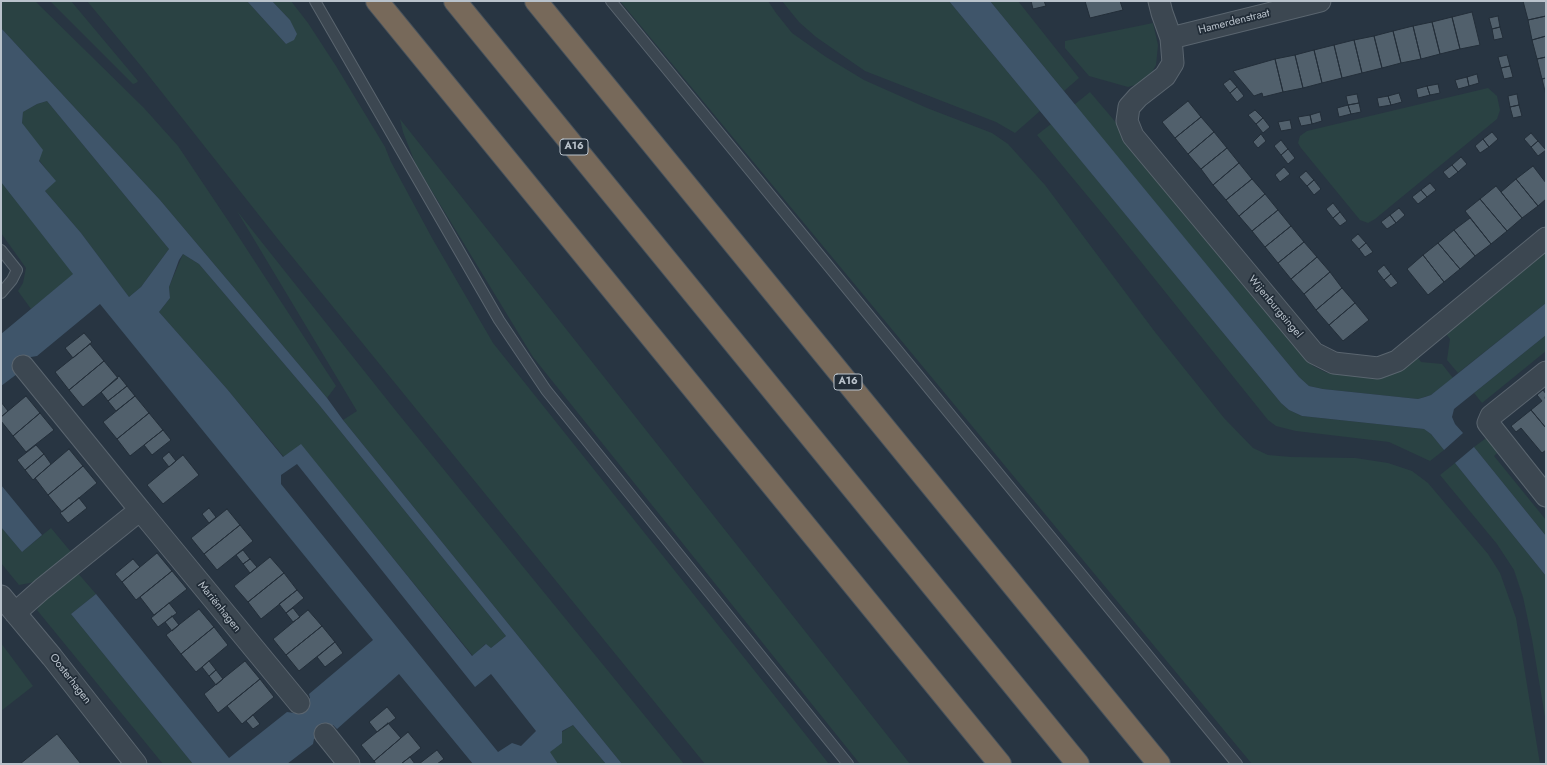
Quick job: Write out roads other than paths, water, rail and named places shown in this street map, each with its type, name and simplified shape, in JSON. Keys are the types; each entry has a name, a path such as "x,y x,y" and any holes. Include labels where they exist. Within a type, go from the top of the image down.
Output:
{"highway":[{"path":"377,1 1000,764"},
{"name":"A16","path":"455,1 1078,764"},
{"name":"A16","path":"536,1 1159,764"}],"street":[{"name":"Wijenburgsingel","path":"1159,1 1171,38 1173,63 1165,76 1138,97 1129,107 1127,121 1133,136 1314,354 1334,363 1378,368 1396,361 1546,238"},
{"name":"Hamerdenstraat","path":"1171,38 1320,1"},
{"name":"Mariënhagen","path":"23,366 298,703"},
{"path":"1546,372 1491,416 1488,423 1546,496"},
{"path":"15,613 42,589 140,510"},
{"name":"Oosterhagen","path":"1,596 52,657 136,764"},
{"path":"325,734 349,764"}],"lane":[{"path":"315,1 499,320 546,390 848,764"},
{"path":"611,1 1237,764"},
{"path":"1,250 17,270 12,280 1,293"}],"water":[{"path":"247,1 272,1 290,20 297,34 294,40 286,44"},
{"path":"949,1 990,1 1299,377 1309,386 1323,389 1418,399 1431,395 1546,303 1546,335 1454,409 1452,417 1455,424 1463,433 1444,450 1431,434 1424,429 1302,416 1289,410 1281,403"},
{"path":"1,28 160,200 327,398 343,420 622,764 606,764 573,725 562,731 562,743 550,752 558,764 473,764 399,674 337,729 333,725 314,739 313,744 287,764 193,764 71,614 96,594 229,758 287,712 294,713 310,698 309,694 373,640 100,304 37,356 31,357 14,370 17,374 1,386 1,334 73,274 1,182","holes":["47,101 169,249 141,287 129,297 81,233 45,191 56,181 39,161 43,150 22,123 23,112 37,104","183,254 199,264 320,406 506,636 491,648 486,644 472,656 301,444 283,457 227,389 159,312 170,298 169,287 179,260","297,464 475,687 491,674 536,731 521,746 512,743 498,752 281,484 281,475"]},
{"path":"1474,447 1546,536 1546,576 1455,463"},
{"path":"1,485 42,535 22,552 1,527"}]}
